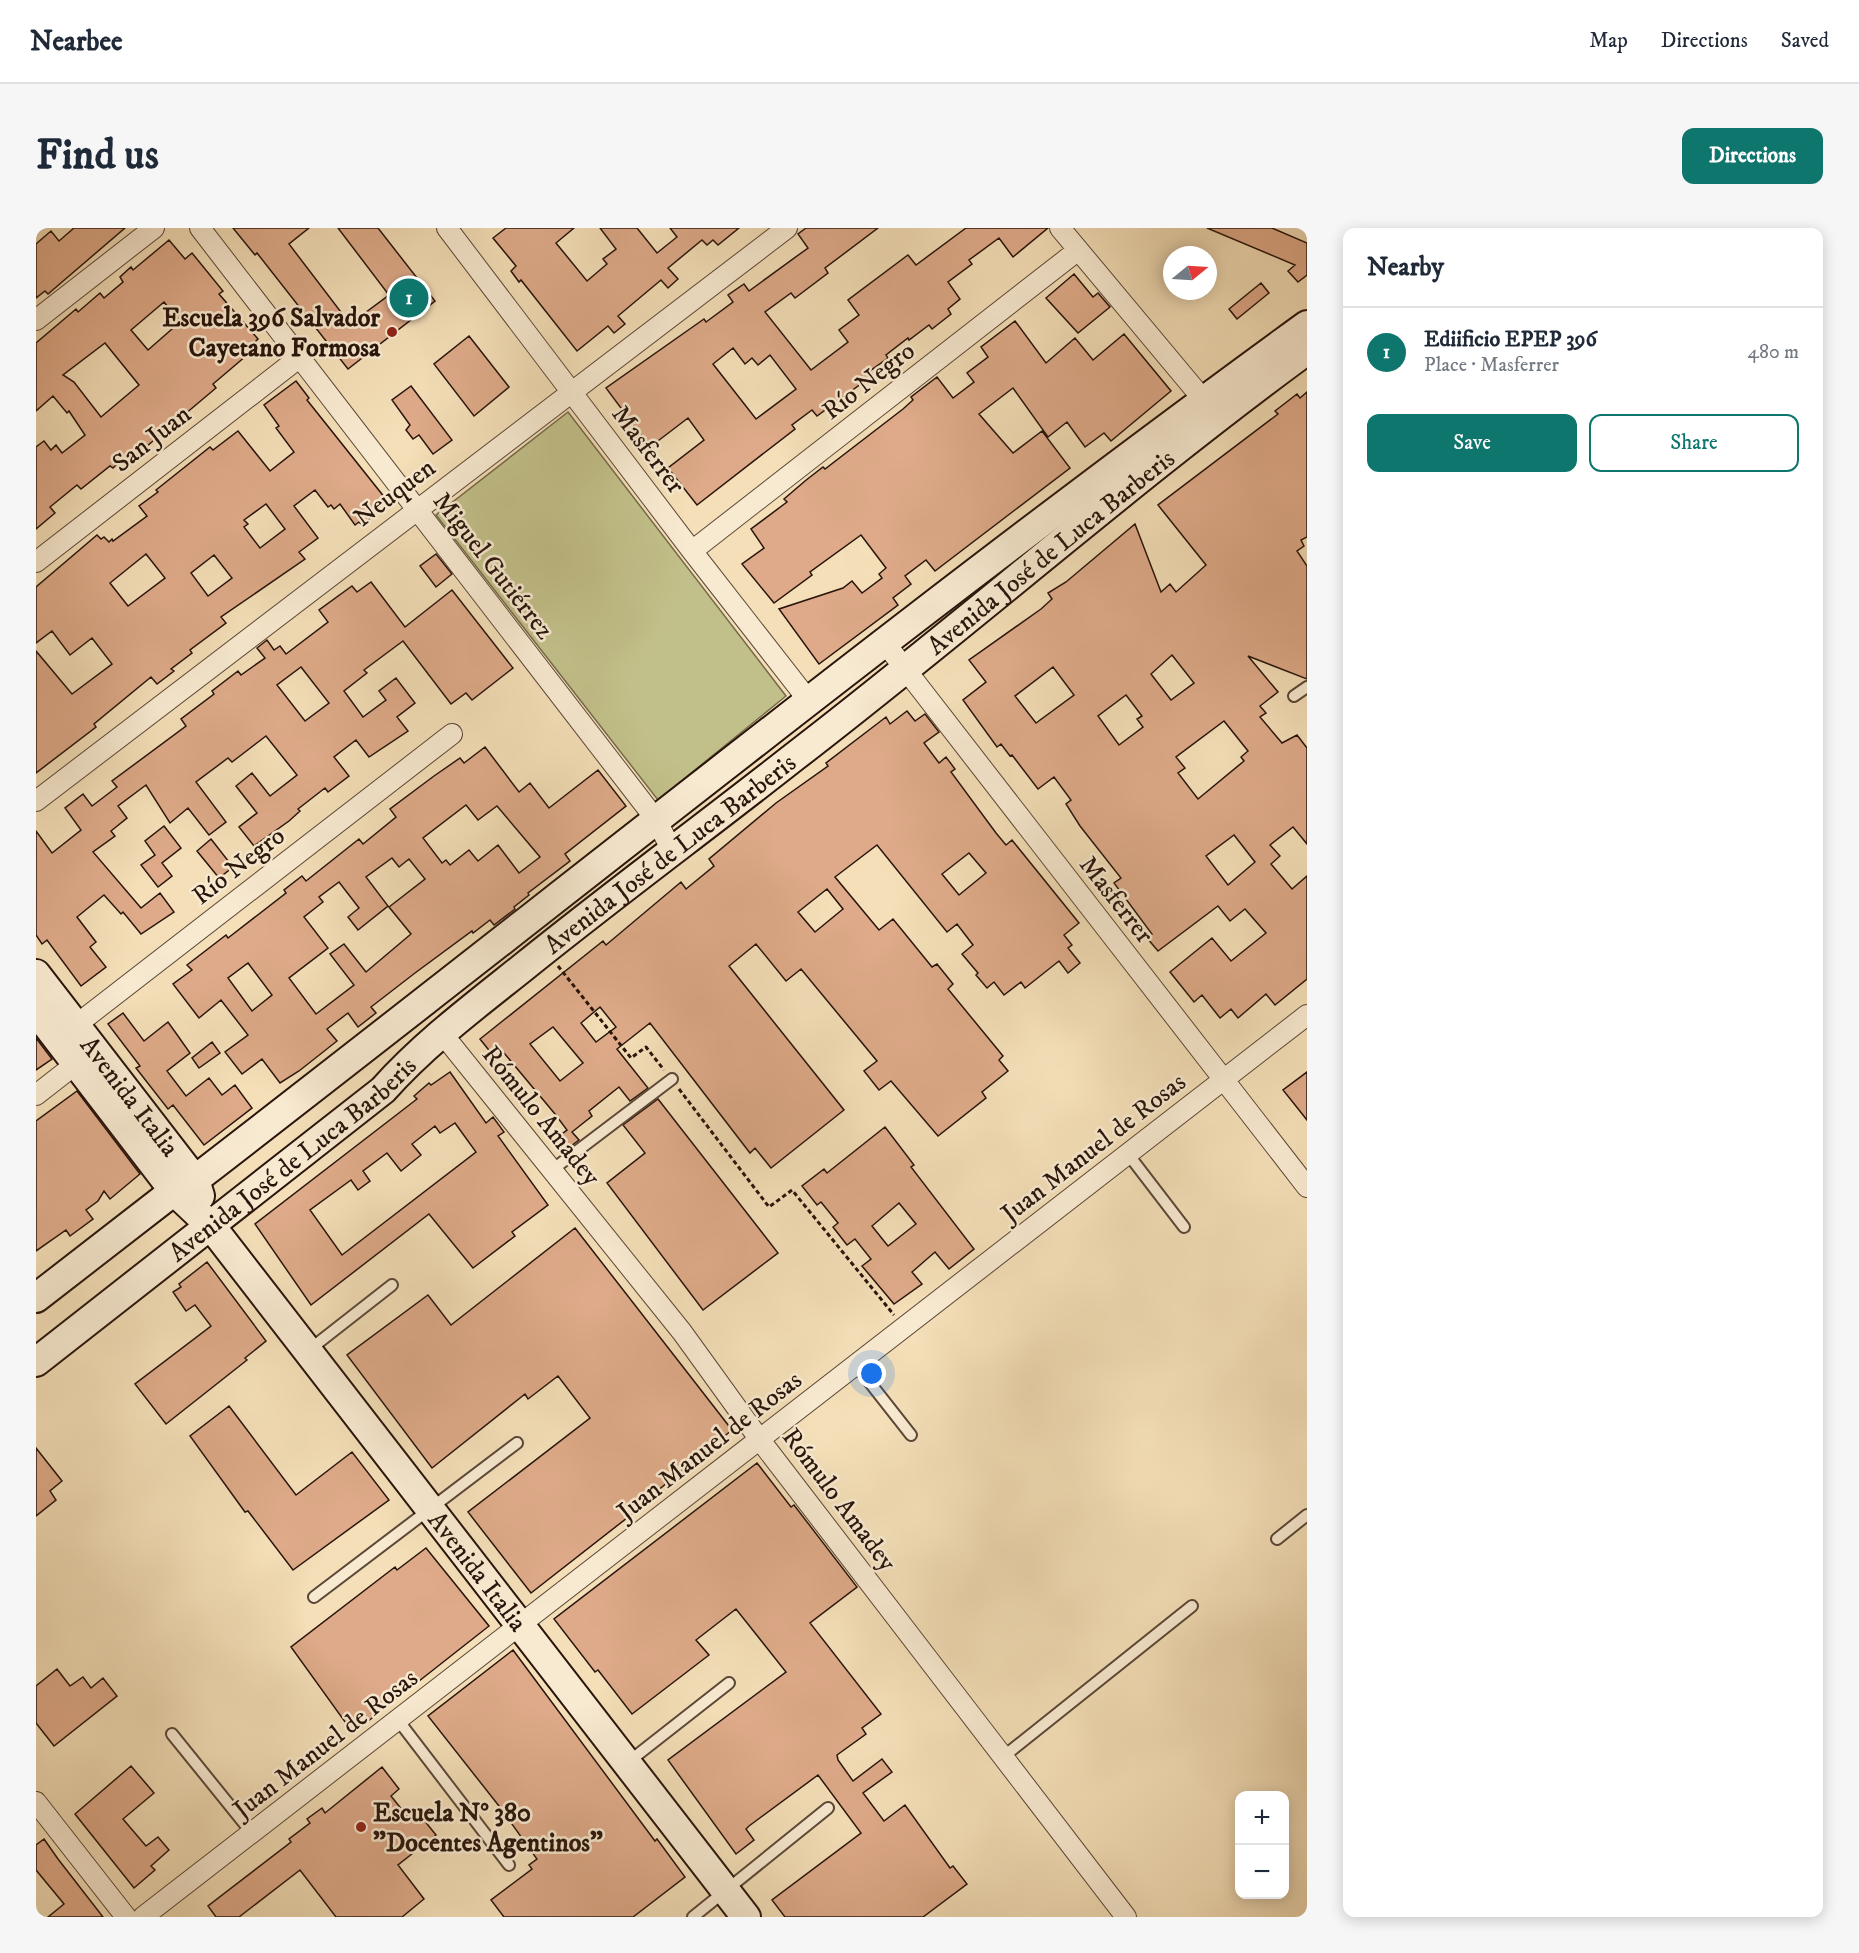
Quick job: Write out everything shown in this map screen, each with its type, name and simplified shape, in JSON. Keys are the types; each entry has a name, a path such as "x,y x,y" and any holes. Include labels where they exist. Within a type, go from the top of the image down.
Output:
{"main road":[{"name":"Avenida José de Luca Barberis","path":"36,1362 383,1090 408,1061 441,1032 544,950 907,671 1307,324"},
{"name":"Avenida José de Luca Barberis","path":"36,1298 885,643 1210,408 1307,350"},
{"name":"Avenida Italia","path":"36,974 67,1032 184,1185 211,1226 746,1917"},
{"name":"Avenida Italia","path":"36,1011 67,1032"}],"street":[{"path":"36,320 154,228"},
{"name":"Miguel Gutiérrez","path":"200,228 657,821 672,851"},
{"name":"Neuquen","path":"36,801 787,228"},
{"path":"1060,228 1210,408"},
{"name":"Masferrer","path":"455,231 572,392 809,701"},
{"name":"Río Negro","path":"692,551 1077,251"},
{"name":"San Juan","path":"36,562 300,357"},
{"name":"Masferrer","path":"885,643 1307,1187"},
{"name":"Río Negro","path":"67,1032 452,734"},
{"name":"Juan Manuel de Rosas","path":"143,1917 1307,1015"},
{"name":"Rómulo Amadey","path":"441,1032 682,1332 760,1440 1126,1917"},
{"path":"36,1095 85,1056"},
{"path":"36,1802 126,1917"}],"lane":[{"path":"1294,696 1307,687"},
{"path":"552,1170 672,1079"},
{"path":"1128,1154 1184,1227"},
{"path":"308,1351 392,1285"},
{"path":"856,1365 911,1435"},
{"path":"314,1597 517,1443"},
{"path":"1277,1539 1307,1515"},
{"path":"1003,1757 1192,1606"},
{"path":"627,1763 729,1683"},
{"path":"398,1720 509,1865"},
{"path":"172,1734 252,1833"},
{"path":"693,1917 828,1808"}],"path":[{"path":"544,950 631,1058 646,1047 769,1207 792,1190 904,1328"}],"shaded area":[{"path":"568,412 786,696 658,800 436,515"}],"building":[{"path":"74,228 125,228 48,294 45,291 36,298 36,244 51,231 59,241"},
{"path":"233,228 309,228 289,244 350,324 389,295 338,228 378,228 435,301 348,369 257,253 255,255"},
{"path":"506,228 574,228 556,243 587,281 607,264 603,259 616,249 600,228 637,228 657,253 677,237 670,228 739,228 718,245 713,240 707,245 702,240 668,268 678,279 668,288 661,280 618,316 625,324 614,333 608,326 577,351 521,280 519,282 511,271 516,266 493,238"},
{"path":"806,228 878,228 825,268 828,273 795,298 791,293 765,312 811,370 848,342 839,330 859,315 848,300 908,255 916,265 966,228 1048,228 1013,257 999,238 969,260 972,264 948,282 960,299 948,309 951,314 932,329 929,325 909,340 908,338 886,355 888,358 870,371 873,375 817,416 812,410 792,425 795,429 697,505 668,468 704,440 688,418 650,447 606,388 704,319 706,322 733,302 728,295 744,284 749,291 808,248 798,234","holes":["733,348 745,364 752,358 758,365 770,355 796,389 756,419 713,364"]},
{"path":"1207,228 1272,228 1307,243 1307,275 1298,282 1288,271 1295,265"},
{"path":"169,240 185,259 192,253 223,291 219,294 258,339 250,347 253,350 213,384 216,388 134,457 137,460 123,471 117,464 113,468 110,466 81,489 77,485 50,507 55,513 36,529 36,447 44,441 51,450 56,445 62,453 85,435 69,411 67,413 53,396 36,411 36,343 76,309 78,312 100,293 104,298 123,282 120,277 131,267 133,270","holes":["164,302 180,322 148,350 131,330","105,343 139,385 101,417 74,382 63,375"]},
{"path":"1074,274 1093,297 1098,293 1110,307 1078,333 1046,298"},
{"path":"1261,283 1269,293 1237,319 1229,309"},
{"path":"1015,321 1046,363 1075,338 1093,360 1124,334 1171,391 1111,441 1104,433 1085,447 1067,422 1048,437 1013,388 979,414 1013,453 1042,431 1070,468 935,571 926,560 905,576 911,584 893,598 898,605 819,664 779,609 843,588 852,581 862,593 882,578 879,574 886,568 861,535 810,572 812,575 774,603 742,564 764,548 751,529 787,502 784,499 805,481 823,467 825,469 903,409 913,400 911,397 937,377 953,398 974,382 967,373 988,357 981,347"},
{"path":"469,336 509,387 474,416 434,364"},
{"path":"296,381 309,398 307,400 389,503 362,525 359,522 355,525 340,504 334,509 331,505 328,507 315,490 294,506 318,538 299,552 305,559 221,617 226,623 190,650 192,653 171,669 174,671 157,684 151,677 94,724 96,727 36,773 36,651 72,694 112,664 92,638 70,655 52,631 36,643 36,587 97,535 109,542 112,539 113,541 147,516 139,506 158,492 156,490 210,447 213,450 238,431 270,471 294,452 276,428 279,426 264,405","holes":["266,504 285,529 260,548 244,527 248,524 244,520","146,554 165,578 128,606 110,583","214,555 232,578 208,596 191,573"]},
{"path":"411,386 452,440 433,454 419,435 413,439 406,430 410,425 392,400"},
{"path":"1307,392 1307,537 1301,540 1304,546 1297,551 1307,566 1307,679 1248,656 1278,692 1260,706 1266,713 1260,717 1282,743 1297,735 1307,748 1307,844 1293,827 1270,845 1280,856 1271,864 1292,889 1307,876 1307,979 1275,1005 1266,994 1238,1018 1231,1009 1220,1018 1202,995 1194,1002 1170,972 1212,938 1231,961 1266,933 1245,909 1230,921 1218,906 1158,951 1147,938 1152,934 1114,883 1121,878 1080,826 1066,804 1071,800 1054,777 1038,789 1012,755 1010,756 1001,744 997,747 963,700 986,682 969,660 1041,609 1052,599 1048,593 1066,582 1135,524 1161,592 1170,584 1176,592 1206,565 1158,505 1278,414 1275,411 1297,394 1300,398","holes":["1172,655 1194,683 1171,700 1151,674","1053,667 1074,695 1036,723 1015,696","1126,695 1142,716 1137,719 1143,727 1119,745 1098,716","1224,721 1248,751 1241,757 1244,761 1198,799 1178,773 1185,768 1176,757","1234,835 1255,862 1228,885 1206,856"]},
{"path":"436,554 452,574 436,587 420,566"},
{"path":"371,582 405,627 452,590 513,668 472,700 466,693 451,704 403,641 364,670 367,673 344,691 363,717 386,700 379,691 396,678 415,703 397,717 408,731 369,757 356,740 334,757 349,776 328,792 325,788 298,809 300,811 289,821 254,846 239,827 257,813 236,786 252,773 270,796 297,775 266,736 232,762 228,758 196,782 226,822 209,835 188,808 170,823 146,785 118,806 127,818 111,831 115,836 93,852 141,908 160,893 174,912 141,934 123,912 121,914 104,895 77,917 96,942 90,947 106,967 81,986 47,940 42,944 36,935 36,831 52,853 81,830 65,808 83,794 92,806 117,787 112,781 186,726 181,719 214,694 212,691 238,671 241,675 265,658 257,648 267,640 274,650 280,646 286,654 328,622 319,610 352,586 357,592","holes":["301,667 329,703 305,721 277,685"]},
{"path":"907,711 915,721 925,714 939,732 924,743 939,763 946,757 955,769 951,772 996,833 1006,845 1012,840 1079,923 1064,935 1072,945 1068,948 1080,963 1068,973 1059,961 1025,988 1021,982 1004,995 994,982 987,988 962,954 973,945 957,924 947,932 877,845 835,877 879,930 893,919 932,967 937,964 953,984 948,989 1003,1056 999,1060 1008,1071 982,1092 986,1098 938,1136 891,1081 879,1090 864,1071 877,1061 801,969 786,981 756,944 729,966 844,1110 771,1168 755,1148 750,1153 650,1023 617,1049 648,1088 630,1101 619,1087 589,1111 592,1116 572,1132 579,1140 567,1149 558,1137 567,1130 555,1114 504,1053 496,1059 480,1039 603,941 606,945 681,882 686,889 714,866 709,859 776,803 828,766 826,763 886,717 890,724","holes":["969,853 986,873 959,895 942,874","827,889 843,909 815,932 798,912","600,1007 616,1027 596,1042 581,1023","553,1027 583,1063 560,1081 530,1044"]},
{"path":"485,747 519,792 530,783 549,808 598,770 626,806 565,854 570,861 528,893 529,895 514,907 515,909 494,925 490,920 473,933 472,931 415,973 371,1007 376,1013 358,1027 348,1013 327,1029 337,1041 299,1071 280,1083 262,1059 242,1074 225,1052 248,1035 221,1000 199,1018 173,984 192,970 187,965 226,935 228,938 286,893 284,890 302,876 306,881 359,839 363,844 396,817 390,809 460,758 464,763","holes":["466,805 478,820 497,806 540,857 519,873 498,845 478,861 469,850 450,865 446,860 442,863 423,838","392,858 399,867 409,859 425,879 389,907 411,934 366,972 344,944 330,954 354,985 316,1014 289,978 328,948 304,917 323,902 319,897 339,882 359,908 348,917 358,930 388,906 366,877","248,963 272,995 252,1011 228,978"]},
{"path":"164,826 181,848 162,863 172,876 158,887 141,865 155,855 145,841"},
{"path":"211,839 233,867 219,878 197,851"},
{"path":"123,1013 144,1041 168,1022 190,1053 167,1071 186,1096 209,1078 222,1095 235,1085 252,1108 204,1145 173,1105 168,1109 136,1068 140,1066 108,1024"},
{"path":"36,1038 52,1059 36,1070"},
{"path":"212,1042 220,1053 199,1068 192,1058"},
{"path":"450,1072 486,1123 493,1117 504,1132 498,1136 548,1205 512,1232 515,1236 473,1268 429,1214 311,1305 255,1224 417,1099 414,1096 429,1083 431,1085","holes":["455,1123 476,1152 342,1255 310,1210 351,1180 358,1190 370,1181 363,1171 387,1153 401,1171 421,1155 412,1144 435,1126 440,1133"]},
{"path":"1307,1072 1307,1120 1283,1090"},
{"path":"77,1091 140,1174 110,1199 104,1191 98,1201 86,1210 93,1219 70,1236 66,1230 36,1251 36,1121"},
{"path":"658,1099 778,1253 703,1310 607,1183 645,1153 623,1125"},
{"path":"885,1127 914,1165 911,1167 974,1249 949,1269 935,1252 912,1272 922,1284 894,1304 862,1266 871,1259 855,1239 847,1245 833,1227 838,1223 821,1202 817,1205 802,1186 824,1169 827,1173","holes":["899,1203 916,1224 888,1246 872,1226"]},
{"path":"575,1228 732,1430 640,1505 641,1507 531,1593 468,1512 590,1418 558,1376 528,1399 525,1394 432,1468 347,1355 428,1295 451,1325"},
{"path":"207,1262 266,1341 245,1358 247,1360 166,1424 135,1384 211,1326 195,1305 186,1311 173,1292 181,1287 179,1284"},
{"path":"229,1406 296,1495 352,1452 389,1500 293,1570 248,1511 245,1512 190,1436"},
{"path":"36,1448 62,1481 50,1491 56,1500 36,1516"},
{"path":"757,1463 791,1507 794,1505 857,1587 810,1623 881,1714 862,1728 866,1734 837,1755 838,1760 853,1781 882,1759 892,1772 863,1793 884,1821 905,1805 950,1868 953,1866 967,1884 923,1917 785,1917 772,1900 861,1833 818,1775 749,1826 746,1829 754,1840 736,1854 668,1760 786,1672 736,1609 696,1640 709,1655 632,1714 598,1670 595,1672 554,1619"},
{"path":"426,1548 489,1626 353,1733 291,1647 395,1567 397,1570"},
{"path":"513,1650 655,1841 657,1839 685,1877 633,1917 504,1917 491,1900 532,1869 529,1865 537,1859 499,1806 428,1716"},
{"path":"57,1669 70,1686 83,1677 91,1688 103,1678 117,1696 54,1746 36,1723 36,1686"},
{"path":"131,1766 154,1793 123,1819 146,1846 158,1837 169,1850 151,1866 155,1870 134,1888 75,1814"},
{"name":"Escuela N° 380 \"Docentes Agentinos\"","path":"382,1767 399,1789 391,1796 407,1816 415,1809 436,1835 398,1865 424,1899 402,1917 336,1917 300,1870 239,1917 216,1917 208,1906 291,1842 289,1839 310,1823 307,1819 322,1808 325,1813"},
{"path":"44,1839 103,1917 48,1917 64,1904 36,1870 36,1845"}],"place":[{"name":"Ediificio EPEP 396","path":"409,298"},
{"name":"Escuela 396 Salvador Cayetano Formosa","path":"392,332"},
{"name":"Escuela N° 380 \"Docentes Agentinos\"","path":"361,1827"}]}
